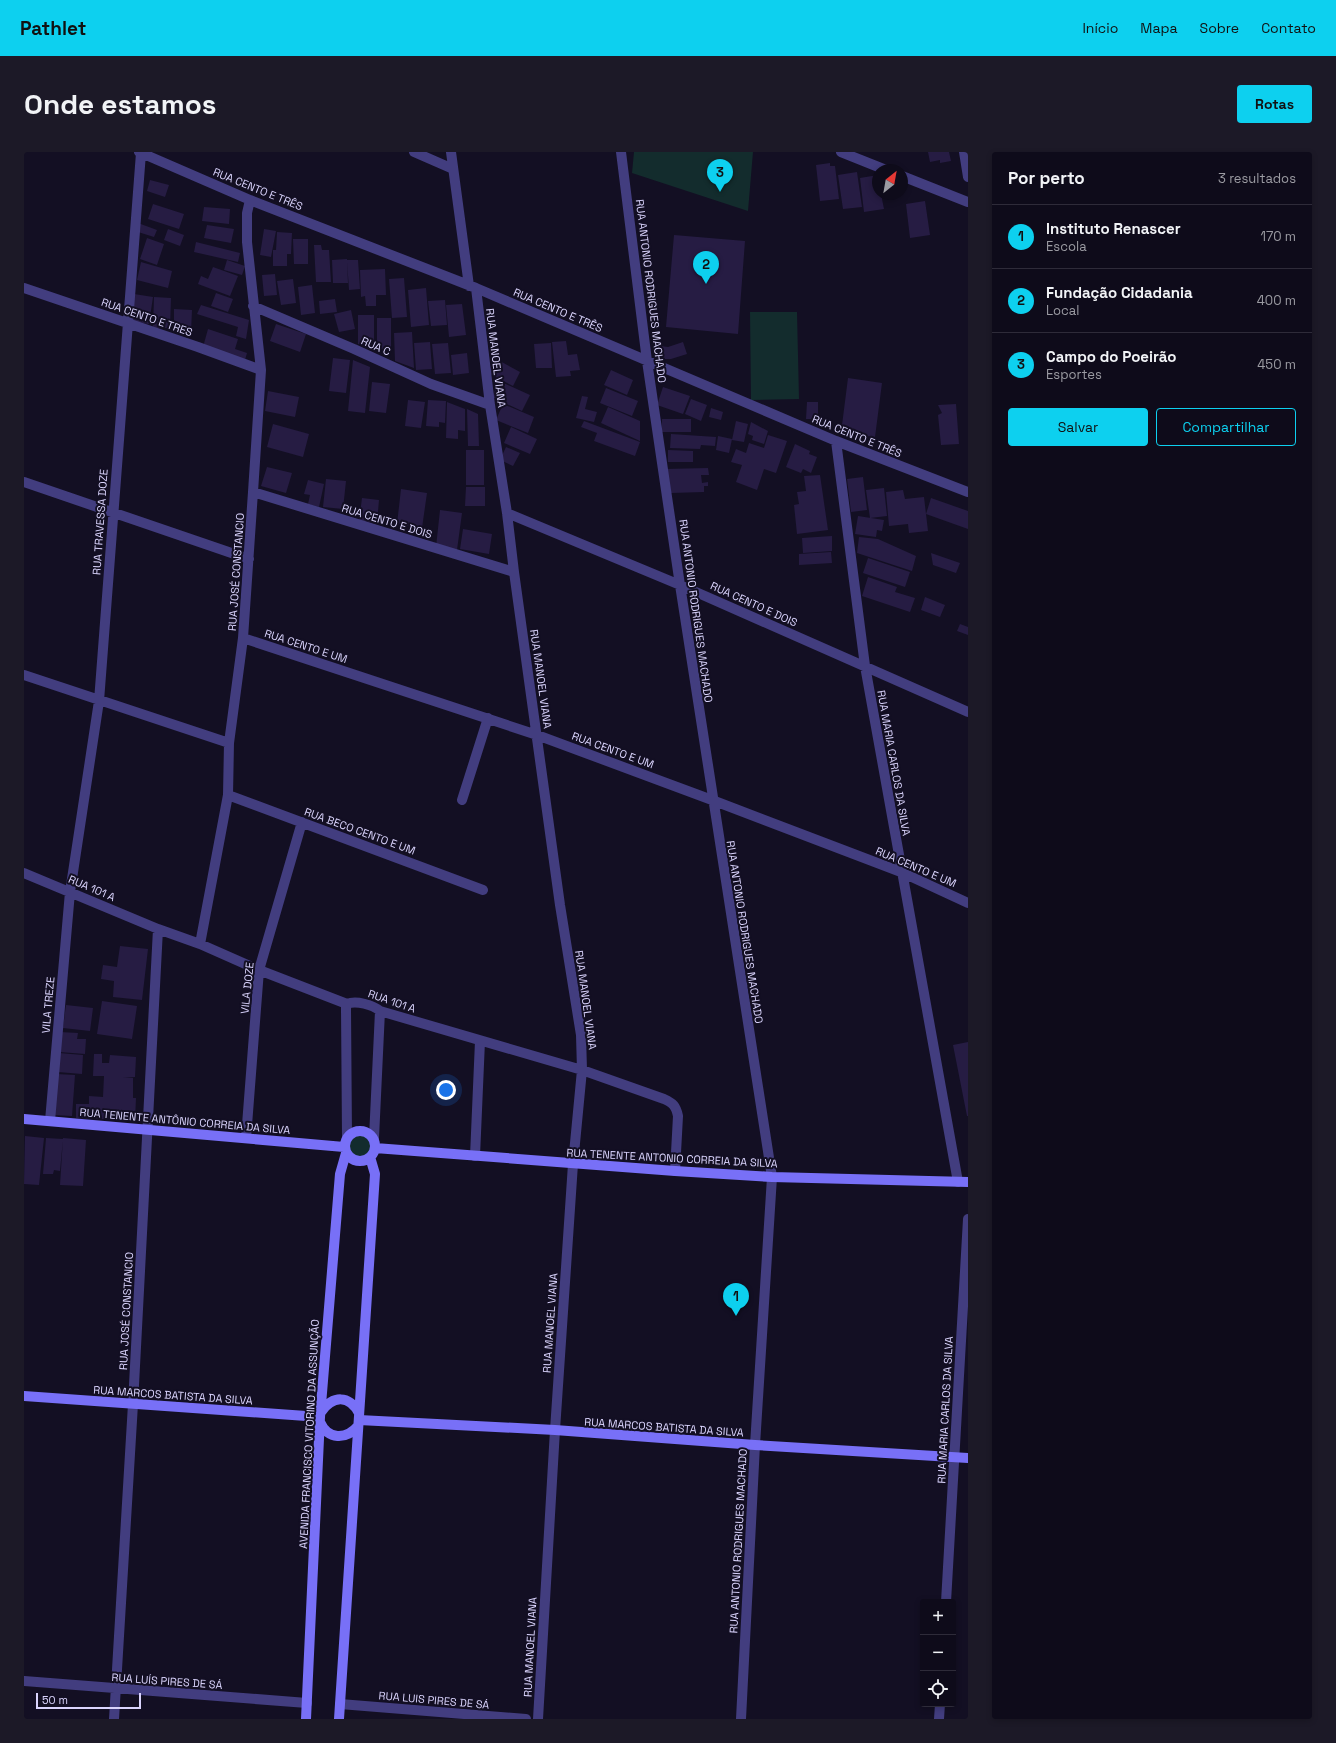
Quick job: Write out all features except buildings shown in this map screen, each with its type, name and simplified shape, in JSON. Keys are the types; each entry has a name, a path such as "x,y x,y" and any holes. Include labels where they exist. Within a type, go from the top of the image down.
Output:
{"main road":[{"name":"RUA TENENTE ANTÔNIO CORREIA DA SILVA","path":"24,1119 346,1145"},
{"path":"339,1719 375,1174 373,1148 361,1131 356,1131 346,1145 352,1160 362,1162 373,1148"},
{"name":"AVENIDA FRANCISCO VITORINO DA ASSUNÇÃO","path":"306,1719 321,1417 340,1174 346,1145"},
{"name":"RUA TENENTE ANTONIO CORREIA DA SILVA","path":"373,1148 675,1171 772,1176 963,1182"},
{"name":"RUA MARCOS BATISTA DA SILVA","path":"24,1396 321,1417"},
{"path":"341,1399 353,1404 359,1420 348,1435 338,1437 329,1433 321,1417 329,1402 341,1399"},
{"name":"RUA MARCOS BATISTA DA SILVA","path":"359,1420 555,1430 755,1445 968,1458"}],"street":[{"name":"RUA CENTO E TRÊS","path":"140,152 250,200 472,287 836,441 968,492"},
{"name":"RUA TRAVESSA DOZE","path":"70,892 99,701 140,152"},
{"path":"414,152 453,169"},
{"name":"RUA MANOEL VIANA","path":"451,152 507,513 560,905 580,1035 582,1070 573,1164 555,1430 538,1719"},
{"name":"RUA ANTONIO RODRIGUES MACHADO","path":"621,152 647,361 680,585 712,800 772,1176 755,1445 741,1719"},
{"path":"841,152 872,164"},
{"path":"964,152 968,177"},
{"path":"908,178 968,202"},
{"name":"RUA JOSÉ CONSTANCIO","path":"200,944 228,795 229,743 243,638 249,559 261,370 247,242 247,213 250,200"},
{"name":"RUA CENTO E TRES","path":"24,288 261,370"},
{"name":"RUA C","path":"253,306 431,384 490,405"},
{"name":"RUA MARIA CARLOS DA SILVA","path":"836,441 865,666 901,872 963,1182"},
{"path":"24,482 249,559"},
{"name":"RUA CENTO E DOIS","path":"253,492 514,572"},
{"name":"RUA CENTO E DOIS","path":"507,513 680,585 968,712"},
{"name":"RUA CENTO E UM","path":"243,638 537,735 901,872 968,903"},
{"path":"24,675 229,743"},
{"path":"462,800 488,718"},
{"name":"RUA BECO CENTO E UM","path":"228,795 483,890"},
{"name":"VILA DOZE","path":"246,1138 259,970 302,822"},
{"name":"RUA 101 A","path":"24,872 158,929 200,944 259,970 347,1004 354,1002 370,1006 380,1012 582,1070 664,1098 673,1103 676,1107 678,1116 675,1171"},
{"name":"VILA TREZE","path":"50,1121 70,892"},
{"name":"RUA JOSÉ CONSTANCIO","path":"114,1719 133,1404 158,929"},
{"path":"346,1145 347,1004"},
{"path":"373,1148 380,1012"},
{"path":"475,1156 480,1041"},
{"name":"RUA MARIA CARLOS DA SILVA","path":"946,1599 968,1219"},
{"name":"RUA LUÍS PIRES DE SÁ","path":"24,1681 307,1703"},
{"name":"RUA LUIS PIRES DE SÁ","path":"340,1704 526,1719"},
{"path":"939,1719 940,1707"}],"green space":[{"path":"634,152 753,152 748,211 632,173"},
{"path":"750,312 797,312 799,399 751,400"},
{"path":"360,1134 368,1138 372,1146 368,1154 360,1158 352,1154 348,1146 352,1138"}],"place":[{"name":"Campo do Poeirão","path":"720,192"},
{"name":"Fundação Cidadania","path":"706,284"},
{"name":"Instituto Renascer","path":"736,1316"}]}
